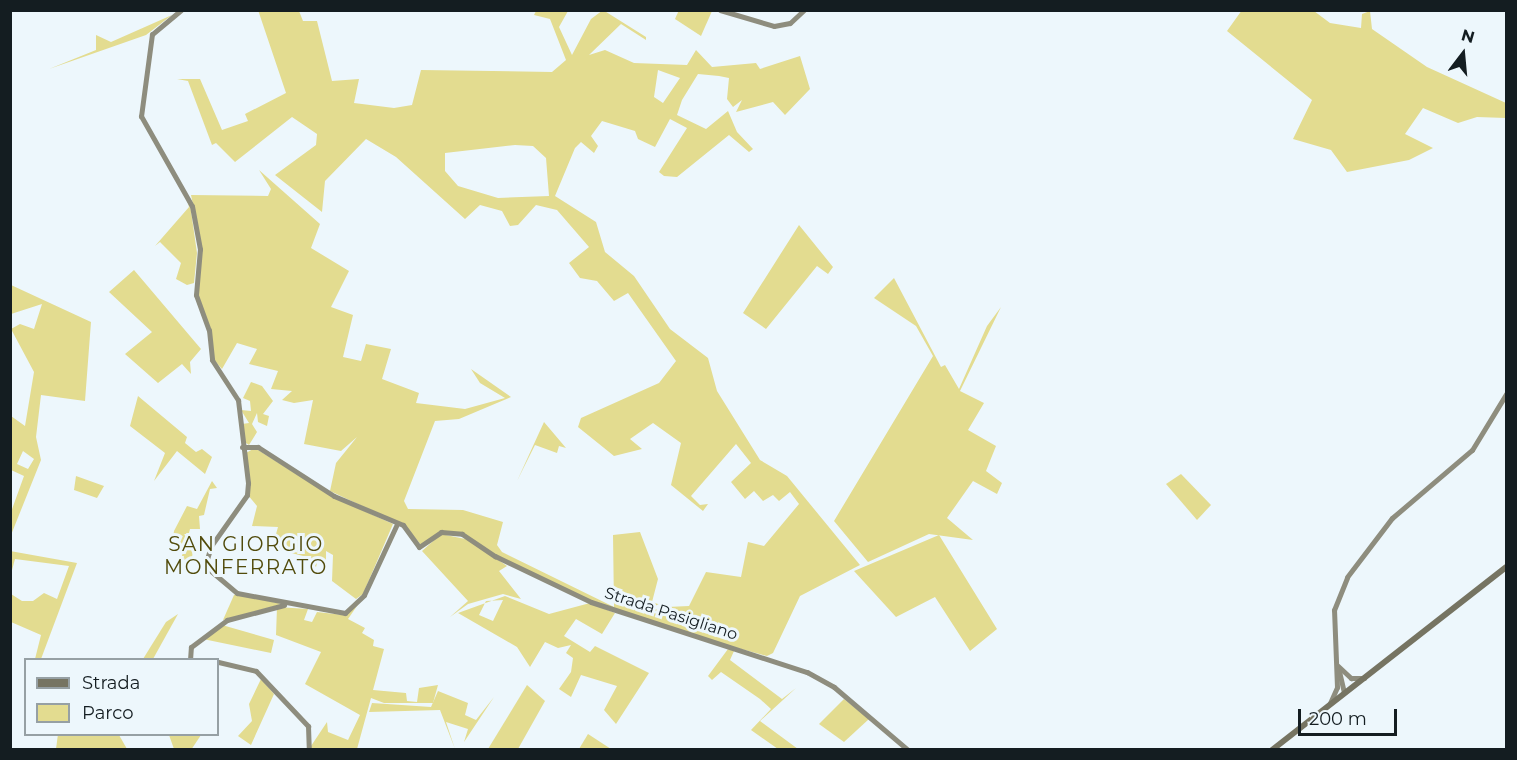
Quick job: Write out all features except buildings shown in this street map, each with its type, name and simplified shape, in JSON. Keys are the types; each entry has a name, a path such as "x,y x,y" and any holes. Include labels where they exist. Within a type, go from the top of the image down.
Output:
{"main road":[{"path":"1272,750 1506,567"}],"street":[{"path":"181,10 152,34 141,116 191,203 200,243 196,295 209,330 212,360 238,400 242,447 247,495 204,561 230,590 285,605 345,613 358,601 397,524 334,496 258,447 242,447"},
{"path":"720,10 774,26 790,23 804,10"},
{"path":"1329,705 1337,687 1334,610 1347,577 1392,518 1472,450 1506,394"},
{"name":"Strada Pasigliano","path":"397,524 419,548 441,532 462,534 495,556 591,602 807,672 834,687 908,750"},
{"path":"190,658 191,647 226,620 285,605"},
{"path":"1336,661 1344,692"},
{"path":"219,662 256,671 308,726 309,750"},
{"path":"1339,671 1364,678"},
{"path":"1337,687 1344,692"}],"green space":[{"path":"258,10 299,11 303,21 317,21 332,81 359,79 354,103 394,108 412,105 421,70 552,72 566,60 550,19 534,15 536,11 568,11 559,27 572,55 591,19 603,10 646,37 646,40 621,24 589,55 605,50 634,63 687,65 696,50 712,67 756,63 760,69 800,56 810,89 785,115 773,102 736,112 742,100 733,107 727,99 729,78 719,76 698,74 682,100 677,115 706,129 728,111 737,132 753,149 749,152 729,135 677,177 664,176 659,172 687,128 670,119 655,147 638,139 635,131 602,121 591,136 598,146 594,153 581,142 575,148 555,196 596,222 605,252 634,276 670,329 708,358 717,391 760,460 787,476 860,565 800,596 773,653 767,656 676,631 592,601 495,555 464,534 442,531 422,546 405,526 330,491 336,463 357,437 341,451 304,444 313,400 294,403 282,400 292,391 271,389 278,371 249,364 257,349 237,343 222,369 215,361 198,295 202,249 191,195 268,196 271,189 259,170 320,224 311,248 349,271 331,307 353,315 343,357 361,361 366,344 391,349 382,379 419,393 416,403 465,409 505,398 480,383 471,369 511,397 459,419 435,421 404,501 408,509 463,510 503,522 497,545 502,552 614,607 613,535 640,532 658,579 652,602 667,607 689,606 706,572 741,577 748,542 764,546 799,504 790,492 779,501 773,495 763,501 754,491 745,499 731,482 751,463 736,444 691,496 700,505 708,504 703,511 671,485 681,443 653,423 630,439 642,449 614,456 578,427 581,418 659,383 676,361 628,293 614,301 597,281 580,278 569,263 589,247 557,210 536,205 518,225 510,226 502,211 480,205 465,219 396,157 366,139 325,181 322,212 275,175 316,145 317,134 292,117 235,162 216,143 212,145 188,81 177,79 200,79 222,130 248,121 245,114 286,93","holes":["658,70 680,78 663,103 654,97","515,145 533,146 546,158 549,196 498,198 458,186 445,171 445,153"]},
{"path":"679,10 712,11 701,36 675,19"},
{"path":"1242,10 1314,11 1330,23 1361,28 1362,14 1370,11 1372,29 1427,67 1506,103 1506,118 1477,117 1458,123 1423,108 1405,134 1433,148 1409,160 1347,172 1331,150 1293,139 1312,100 1227,31"},
{"path":"172,15 146,35 49,69 96,50 96,35 111,42"},
{"path":"186,197 190,204 197,253 194,283 187,285 176,279 181,263 160,242 155,246 189,207"},
{"path":"799,225 833,267 828,274 817,266 766,329 743,313"},
{"path":"134,270 201,349 190,362 191,374 182,364 158,383 125,354 152,332 109,292"},
{"path":"894,278 941,367 945,365 959,389 987,326 1001,307 960,391 984,403 968,430 996,446 986,471 1002,483 997,494 973,481 947,518 973,540 929,534 868,562 834,521 933,356 916,326 874,298"},
{"path":"11,285 91,322 85,401 41,395 36,437 41,460 11,535 11,512 24,476 11,470 11,416 25,426 34,372 11,329 20,324 34,329 42,304 11,314","holes":["23,451 34,459 28,469 17,464"]},
{"path":"251,382 262,386 273,401 263,414 269,416 267,426 258,422 257,413 252,424 257,432 249,445 243,441 242,424 249,423 241,410 251,411 250,401 243,398"},
{"path":"138,396 187,437 185,443 196,452 202,449 212,457 205,474 177,451 154,481 165,453 130,426"},
{"path":"544,422 566,448 559,446 557,453 535,445 517,481"},
{"path":"255,448 331,496 393,524 363,594 356,599 332,581 333,555 326,551 326,562 318,560 316,567 307,557 272,548 278,527 252,526 257,506 247,494 244,454"},
{"path":"1181,474 1211,505 1197,520 1166,484"},
{"path":"76,476 104,486 97,498 74,490"},
{"path":"212,481 217,488 210,489 204,515 199,516 200,529 190,529 188,537 194,540 192,558 180,561 184,550 172,545 174,531 187,506 197,509"},
{"path":"441,534 470,540 507,566 499,571 521,599 503,594 468,604 450,617 468,601 422,551"},
{"path":"939,535 997,629 970,651 935,597 896,617 854,571"},
{"path":"10,551 77,563 41,658 35,658 41,635 11,622 11,594 22,601 33,601 44,593 57,599 69,566 15,559 11,574"},
{"path":"236,594 282,604 223,620"},
{"path":"505,596 549,614 590,603 615,613 602,634 576,619 564,636 590,652 595,646 649,673 616,724 604,710 617,686 581,675 571,697 559,689 571,672 573,658 566,653 571,645 558,648 545,642 530,667 517,647 458,613 485,603 479,615 493,621 503,600 492,601"},
{"path":"359,603 348,619 365,628 362,633 374,640 373,646 384,649 373,690 406,693 407,701 417,702 419,688 438,685 433,703 384,703 371,698 357,749 309,749 327,722 328,732 348,740 360,715 305,684 321,652 276,635 277,607 308,609 304,620 312,622 317,612 344,615"},
{"path":"178,614 154,658 144,658 166,622"},
{"path":"222,625 274,640 271,653 203,639"},
{"path":"728,649 734,651 730,660 782,699 796,688 760,721 798,749 778,749 751,730 771,709 760,699 721,672 712,680 708,676"},
{"path":"261,679 274,694 251,745 238,736 252,721 249,704"},
{"path":"527,685 545,701 518,749 488,749"},
{"path":"438,691 468,703 465,715 476,720 494,697 464,742 468,729 446,722 455,749 440,710 369,712 372,703 431,707"},
{"path":"844,699 869,719 844,742 819,724"},
{"path":"588,734 611,749 579,749"},
{"path":"58,736 120,736 127,749 56,749"},
{"path":"169,736 200,736 191,750 174,749"}],"district":[{"name":"SAN GIORGIO MONFERRATO","path":"246,556"}]}
